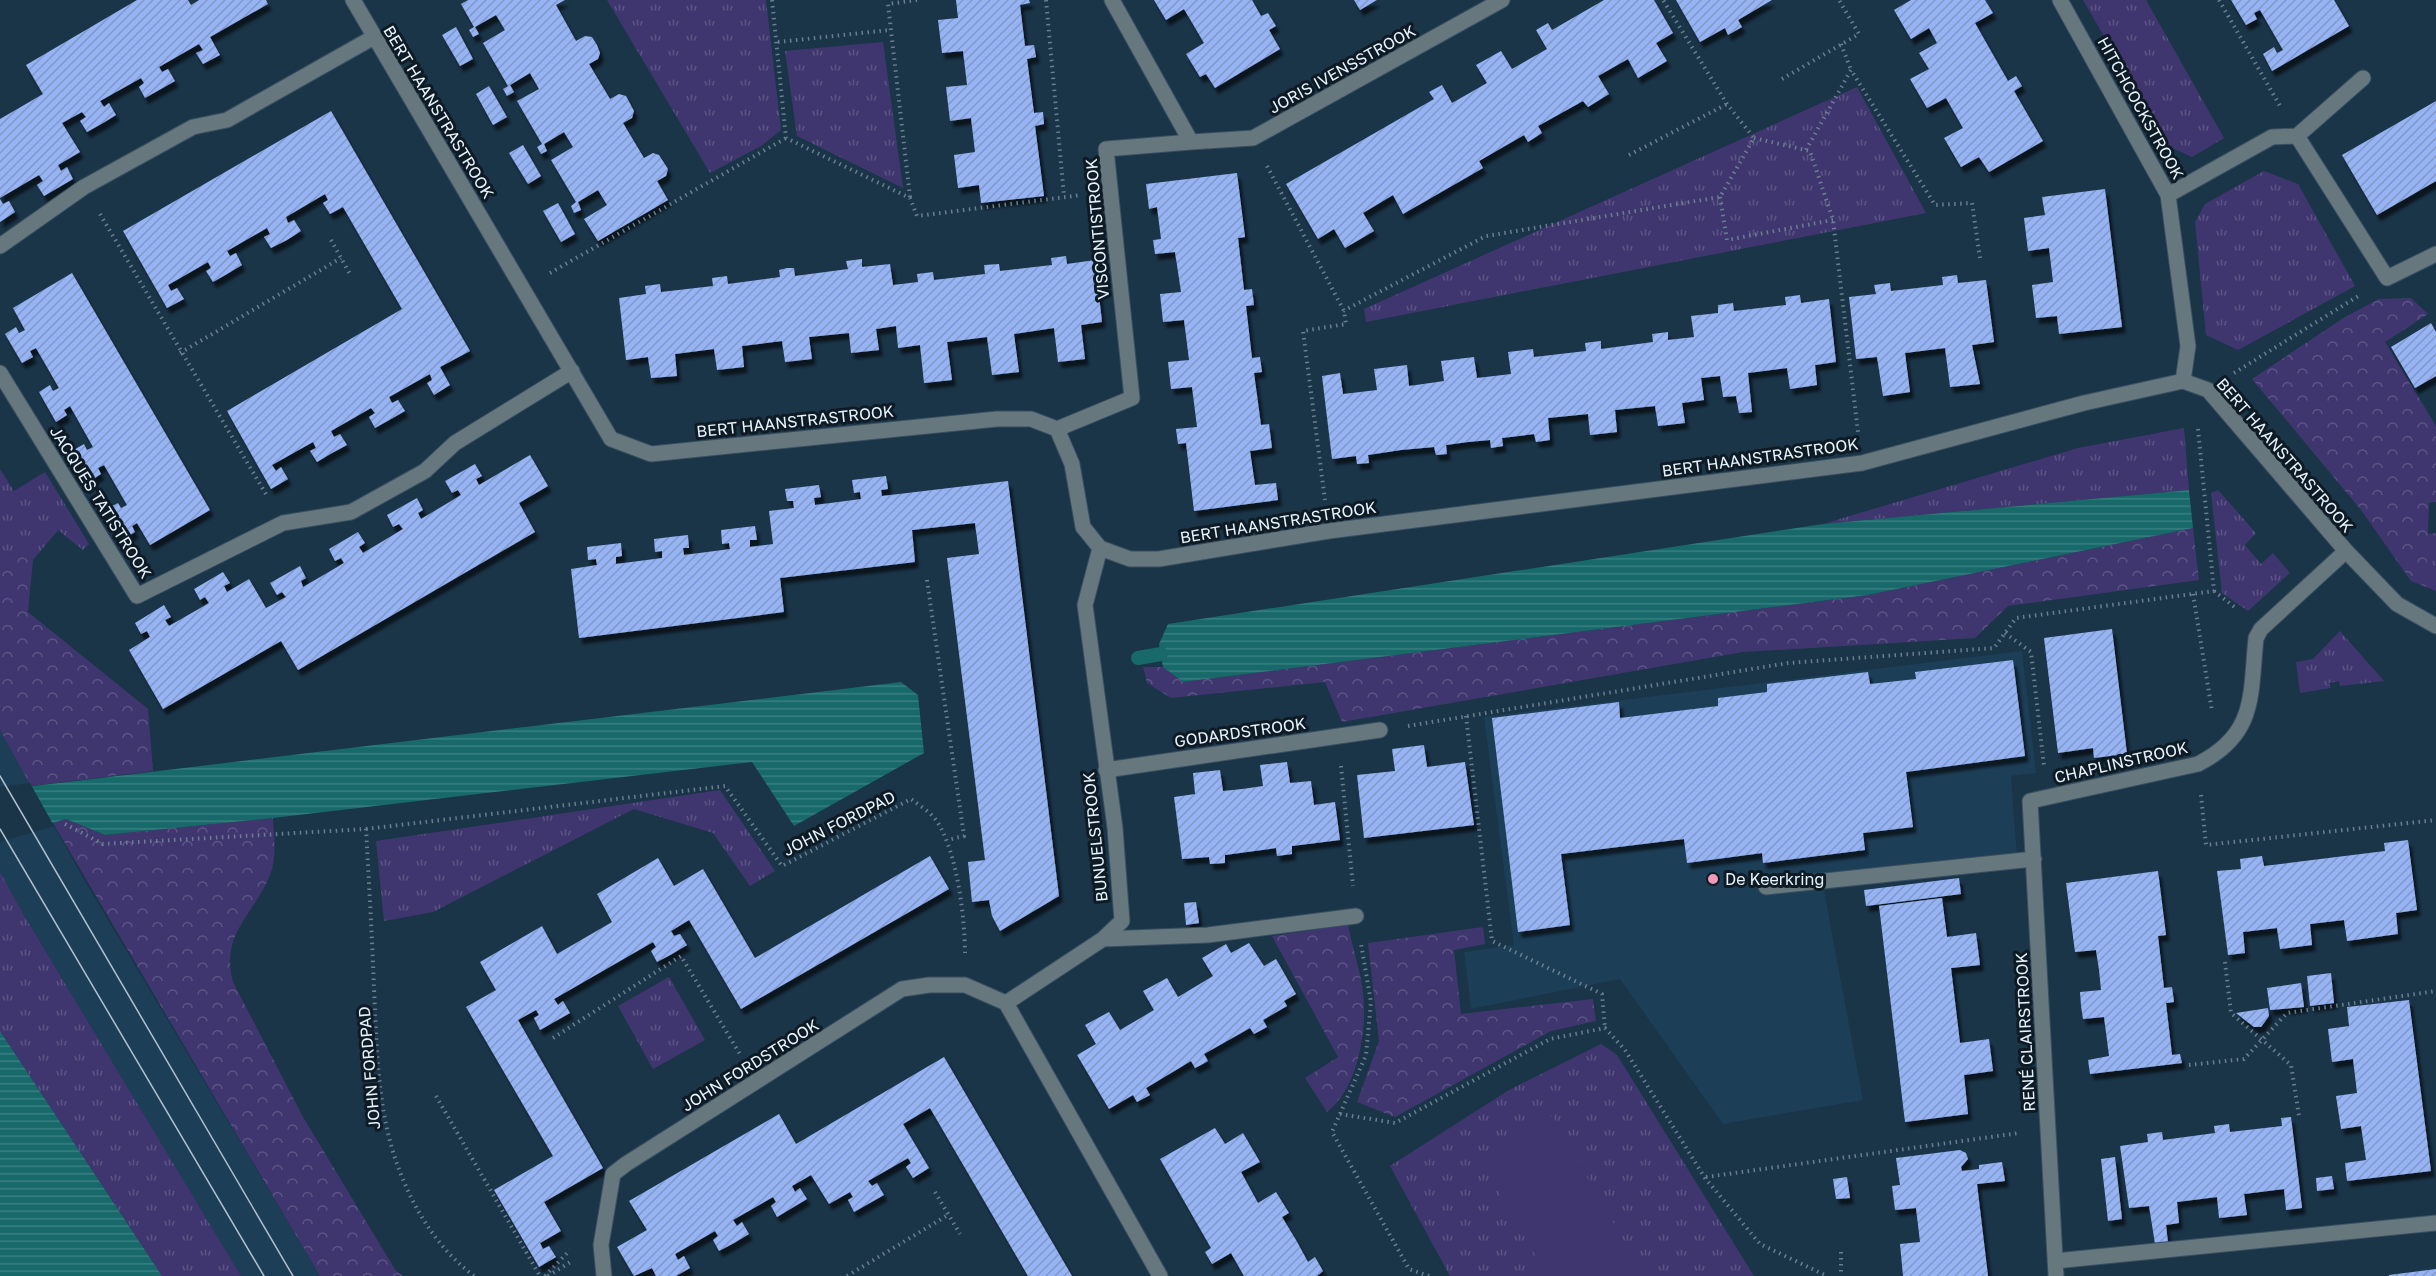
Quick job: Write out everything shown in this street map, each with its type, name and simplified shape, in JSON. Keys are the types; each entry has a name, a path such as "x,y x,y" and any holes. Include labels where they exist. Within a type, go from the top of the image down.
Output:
{"street":[{"name":"BERT HAANSTRASTROOK","path":"353,0 611,439 651,454 997,419 1030,419 1057,429"},
{"path":"1112,0 1191,142"},
{"name":"JORIS IVENSSTROOK","path":"1191,142 1253,138 1502,0"},
{"name":"HITCHCOCKSTROOK","path":"2060,0 2168,195 2195,385"},
{"path":"0,246 84,188 193,127 227,120 374,37"},
{"path":"2168,195 2272,137 2297,136 2363,78"},
{"path":"2297,136 2387,279 2436,254"},
{"name":"VISCONTISTROOK","path":"1057,429 1132,398 1106,149 1191,142"},
{"name":"JACQUES TATISTROOK","path":"0,373 137,597 283,523 351,512 425,471 455,443 572,371"},
{"name":"BERT HAANSTRASTROOK","path":"1100,548 1130,559 1159,559 1329,531 1862,463 2084,403 2195,385 2397,604 2436,626"},
{"path":"1057,429 1071,464 1083,527 1100,548"},
{"name":"BUNUELSTROOK","path":"1006,1003 1103,939 1122,921 1114,828 1085,605 1100,548"},
{"name":"CHAPLINSTROOK","path":"2030,801 2198,764 2219,753 2245,721 2250,708 2256,638 2261,629 2346,551"},
{"name":"GODARDSTROOK","path":"1106,770 1380,730"},
{"name":"RENÉ CLAIRSTROOK","path":"2030,801 2055,1268 2436,1224"},
{"path":"1766,887 2034,859"},
{"path":"1103,939 1208,935 1356,916"},
{"name":"JOHN FORDSTROOK","path":"604,1276 601,1245 613,1174 902,989 929,984 965,985 1006,1003"},
{"path":"1006,1003 1160,1276"}],"path":[{"path":"772,0 786,138"},
{"path":"917,0 888,4 889,30 910,198 916,216 1064,196 1111,194"},
{"path":"1046,0 1064,196"},
{"path":"1664,0 1727,104 1754,138 1810,151 1833,220 1862,463"},
{"path":"1782,79 1859,34 1839,0"},
{"path":"2219,0 2297,136"},
{"path":"778,42 889,30"},
{"path":"1841,44 1851,70 1935,205 1972,203 1980,258"},
{"path":"1806,150 1851,70"},
{"path":"1629,155 1727,104"},
{"path":"786,138 910,198"},
{"path":"523,289 786,138"},
{"path":"1253,138 1344,311 1346,324 1303,331 1329,531"},
{"path":"1754,138 1720,197 1727,240 1833,220"},
{"path":"84,188 283,523"},
{"path":"1344,311 1486,236 1720,197"},
{"path":"331,240 351,276"},
{"path":"180,353 341,258"},
{"path":"1380,730 1788,663 1994,648 2016,618 2214,591 2195,385 2387,279"},
{"path":"927,580 964,836 947,840"},
{"path":"2193,594 2219,753"},
{"path":"2005,633 2031,652 2048,797"},
{"path":"1466,716 1492,941 1602,994 1605,1028 1625,1050 1705,1178 1760,1244 1827,1276"},
{"path":"2198,764 2206,845 2436,820"},
{"name":"JOHN FORDPAD","path":"65,824 103,844 366,829 725,786 782,866 911,799 934,818 947,840 965,924 965,985"},
{"name":"JOHN FORDPAD","path":"366,829 379,1089 387,1137 402,1180 429,1231 456,1263 474,1276"},
{"path":"553,1038 681,956 757,1082"},
{"path":"2225,962 2231,1013 2291,1065 2299,1116"},
{"path":"2188,1065 2244,1059 2287,1013 2436,991"},
{"path":"1429,1276 1409,1269 1332,1132 1340,1114 1395,1123 1550,1039 1605,1028"},
{"path":"436,1096 540,1276"},
{"path":"1705,1178 2048,1129"},
{"path":"935,1192 960,1234"},
{"path":"848,1276 948,1215"},
{"path":"1841,1252 1841,1276"}],"shaded area":[{"path":"2189,490 2193,528 1868,595 1183,682 1163,667 1159,644 1168,624 1823,524"},
{"name":"De Keerkring","path":"2022,651 2036,773 2011,776 2018,869 1824,890 1863,1100 1723,1124 1620,979 1471,1009 1464,952 1514,945 1484,717"},
{"path":"901,682 918,695 924,753 794,826 752,762 273,818 105,835 66,819 0,839 0,790"},
{"path":"0,730 86,883 320,1276 241,1276 25,917 0,872"},
{"path":"0,1031 162,1276 0,1276"}],"green space":[{"path":"607,0 766,0 781,130 761,146 710,173"},
{"path":"2083,0 2146,0 2224,138 2192,157 2168,146"},
{"path":"883,42 903,188 797,136 785,51"},
{"path":"1857,87 1926,213 1366,322 1364,309"},
{"path":"2264,171 2298,184 2355,286 2238,350 2206,335 2195,222 2205,204"},
{"path":"2411,298 2428,314 2385,342 2436,426 2436,502 2429,503 2426,587 2411,581 2361,510 2252,379 2345,317 2379,299"},
{"path":"2184,428 2189,490 1823,524 2078,448"},
{"path":"0,469 14,491 45,472 89,544 83,550 58,530 33,560 0,550"},
{"path":"2218,490 2256,533 2245,545 2261,564 2273,553 2290,573 2248,611 2222,593 2211,493"},
{"path":"2193,528 2199,580 2008,606 1975,638 1743,652 1342,722 1325,682 1171,698 1147,683 1143,667 1163,667 1183,682 1868,595"},
{"path":"2436,533 2436,591 2426,587 2427,534"},
{"path":"0,550 33,560 28,612 148,709 153,771 31,786 0,730"},
{"path":"2340,631 2384,681 2340,686 2339,681 2329,683 2331,688 2300,693 2296,662 2313,659"},
{"path":"720,790 775,871 750,886 713,833 634,809 433,912 384,921 376,841"},
{"path":"273,818 274,861 263,889 235,937 230,965 233,982 303,1117 396,1271 403,1276 320,1276 53,823 66,819 105,835"},
{"path":"0,872 241,1276 162,1276 0,1031"},
{"path":"1348,925 1362,986 1363,1035 1356,1064 1345,1092 1327,1112 1305,1078 1338,1057 1272,936"},
{"path":"1483,927 1485,944 1454,950 1461,1014 1593,999 1596,1021 1551,1031 1395,1117 1357,1102 1379,1041 1368,943"},
{"path":"669,977 705,1040 653,1069 618,1006"},
{"path":"1601,1044 1617,1055 1754,1276 1450,1276 1390,1166 1509,1090"},
{"path":"1552,1116 1644,1276 1547,1276 1479,1157"}],"pier":[{"path":"30,783 54,826 0,842 0,787"}],"building":[{"path":"137,0 188,0 191,5 199,0 266,0 268,4 210,37 220,55 203,64 196,53 203,50 199,44 159,67 162,72 168,69 175,81 145,98 139,87 144,83 141,78 100,101 104,107 109,103 116,115 103,123 87,132 80,121 86,117 82,112 62,123 80,152 58,165 61,171 67,167 73,179 44,196 37,185 43,181 39,175 0,198 0,119 43,94 26,65"},
{"path":"468,0 565,0 556,5 576,41 585,36 592,37 597,45 600,53 598,59 589,64 610,99 619,94 626,96 634,111 632,118 623,123 644,158 653,153 659,155 668,169 666,176 657,181 668,200 598,241 584,219 607,205 598,190 578,202 581,210 574,213 571,206 576,202 551,160 573,147 564,132 544,144 547,151 541,154 537,147 542,144 517,101 539,89 530,73 510,85 514,92 507,96 503,89 508,86 483,43 505,30 496,15 475,27 479,34 473,37 469,30 474,27 461,4"},
{"path":"956,0 1029,0 1030,3 1020,5 1025,46 1034,45 1036,57 1027,59 1034,113 1043,112 1044,124 1035,126 1044,196 981,203 979,185 958,188 954,155 975,152 971,118 950,121 946,87 967,85 963,51 942,53 938,20 958,18"},
{"path":"1154,0 1252,0 1261,16 1268,13 1276,26 1269,30 1280,49 1215,88 1206,74 1200,77 1186,54 1204,43 1184,9 1166,20"},
{"path":"1354,0 1377,0 1360,10"},
{"path":"1604,0 1654,0 1673,33 1656,43 1667,61 1638,78 1628,59 1598,76 1609,94 1588,107 1583,101 1538,126 1542,133 1528,142 1524,135 1479,161 1483,168 1403,214 1393,195 1363,213 1374,231 1345,248 1334,229 1318,239 1286,184 1434,99 1429,92 1442,85 1452,103 1487,83 1476,65 1501,51 1512,69 1547,49 1536,30 1548,23 1552,30"},
{"path":"1676,0 1772,0 1738,20 1742,27 1728,35 1725,28 1700,42"},
{"path":"1911,0 1985,0 1993,13 1975,23 2008,81 2016,76 2022,86 2014,91 2043,141 1989,172 1979,157 1961,167 1944,138 1963,128 1946,98 1927,108 1910,79 1929,69 1919,53 1937,43 1929,28 1911,39 1894,10"},
{"path":"2231,0 2334,0 2349,26 2272,71 2263,54 2274,47 2277,53 2283,50 2260,10 2254,13 2257,19 2246,25"},
{"path":"456,27 473,59 460,66 442,35"},
{"path":"489,86 507,117 493,125 476,94"},
{"path":"2436,101 2436,181 2377,215 2342,155"},
{"path":"331,111 470,351 440,367 450,385 434,395 427,383 432,380 430,374 389,397 392,403 398,400 405,411 375,428 369,417 375,413 371,408 331,431 334,437 340,434 347,445 317,462 310,451 316,448 313,442 272,465 276,471 281,467 288,479 271,489 227,411 402,309 343,207 330,214 323,203 328,200 325,194 286,217 288,223 294,220 301,231 287,240 271,248 264,237 270,234 267,228 227,251 230,256 236,253 242,265 227,274 213,282 206,271 211,268 208,262 168,285 171,291 177,288 184,299 167,308 123,231"},
{"path":"523,145 541,176 528,184 509,153"},
{"path":"1237,173 1245,237 1238,238 1244,290 1252,289 1254,305 1246,306 1252,358 1260,357 1262,372 1254,373 1261,425 1269,424 1272,448 1250,451 1255,485 1276,483 1278,500 1194,511 1186,443 1178,444 1176,429 1197,427 1192,387 1171,389 1168,362 1189,360 1184,320 1163,322 1160,294 1181,292 1175,252 1155,254 1153,240 1161,239 1157,207 1149,209 1146,184"},
{"path":"2105,189 2122,327 2059,334 2057,316 2036,318 2032,285 2053,282 2049,248 2028,251 2024,218 2045,215 2042,197"},
{"path":"0,199 3,204 9,201 15,212 0,222"},
{"path":"558,203 575,234 561,242 543,211"},
{"path":"1066,256 1067,264 1095,260 1102,322 1081,325 1085,359 1058,362 1054,328 1014,334 1019,372 992,375 987,337 947,342 952,380 924,383 920,345 898,348 896,326 876,329 879,350 851,353 849,333 809,337 812,359 785,362 782,341 742,346 744,367 717,370 714,349 675,354 677,376 651,378 648,357 626,360 619,298 646,294 645,286 660,284 661,292 713,286 712,278 727,276 728,284 780,277 779,270 787,268 794,268 795,276 848,269 846,261 862,259 862,267 890,264 893,285 918,282 917,274 933,272 934,280 985,274 984,265 999,264 1000,271 1052,265 1051,258"},
{"path":"72,273 210,510 150,545 137,523 132,526 135,532 124,539 106,509 118,503 121,508 127,505 104,465 98,468 101,474 90,481 72,451 84,444 87,450 93,447 70,406 64,410 67,415 56,422 39,392 50,385 53,391 59,388 36,348 30,351 33,357 22,363 5,334 16,327 19,333 25,330 13,308"},
{"path":"1957,275 1958,283 1986,280 1994,342 1972,345 1980,384 1950,387 1945,348 1905,353 1910,392 1883,396 1877,357 1856,359 1849,297 1876,294 1874,285 1890,283 1891,291 1943,285 1942,277"},
{"path":"1800,295 1801,303 1829,299 1836,362 1815,365 1817,385 1790,389 1787,368 1748,373 1752,412 1739,413 1736,396 1723,397 1720,376 1701,378 1704,400 1682,403 1685,423 1658,426 1655,406 1615,410 1617,432 1590,435 1588,414 1548,418 1550,440 1536,442 1534,434 1502,438 1503,446 1491,448 1490,440 1446,445 1447,454 1436,455 1434,447 1368,455 1369,463 1357,464 1356,456 1332,459 1322,376 1340,373 1343,394 1377,390 1374,369 1407,365 1409,386 1444,381 1441,361 1474,357 1477,378 1511,374 1508,352 1533,349 1534,357 1586,351 1585,343 1601,341 1601,349 1653,342 1652,334 1668,332 1668,340 1694,337 1691,316 1718,313 1718,305 1733,303 1734,311 1786,305 1785,297"},
{"path":"2431,323 2436,332 2436,376 2415,388 2391,347"},
{"path":"530,455 548,486 519,503 535,532 298,670 281,641 163,709 129,650 150,637 147,631 141,634 135,623 164,605 171,617 165,620 169,626 209,603 205,597 200,600 194,589 223,572 230,583 224,586 227,592 249,579 266,608 286,597 282,592 277,595 270,583 300,566 306,578 301,581 303,587 344,563 341,558 335,561 329,549 358,532 365,543 359,547 363,553 403,529 399,524 393,527 387,515 417,498 423,510 418,513 421,519 461,495 458,490 452,493 445,481 475,464 482,476 476,479 479,485"},
{"path":"886,476 888,489 881,490 882,496 1008,481 1059,896 1000,931 992,916 989,900 972,902 968,862 985,860 947,558 979,554 975,523 912,530 915,562 780,578 784,612 579,638 571,569 597,565 596,559 588,560 587,547 621,543 622,556 616,557 616,564 662,558 662,551 655,552 654,539 688,535 689,548 683,548 684,555 730,549 729,543 722,544 721,530 755,526 757,540 750,540 750,547 773,544 769,511 794,508 793,501 787,501 785,489 819,485 821,497 814,498 815,505 861,499 860,492 854,493 852,480"},
{"path":"2112,629 2127,754 2094,758 2093,748 2058,753 2044,638"},
{"path":"2013,660 2025,756 1906,772 1913,827 1863,833 1865,850 1763,863 1762,853 1687,863 1684,839 1561,854 1570,925 1518,932 1492,718 1619,702 1620,718 1718,706 1718,698 1767,692 1767,684 1868,672 1870,684 1916,679 1915,672"},
{"path":"1424,745 1427,767 1465,762 1474,825 1364,838 1357,775 1395,771 1392,749"},
{"path":"1287,762 1290,783 1311,781 1314,805 1335,802 1340,840 1292,846 1292,854 1277,856 1276,848 1225,855 1225,863 1210,864 1209,857 1182,859 1174,797 1195,794 1193,773 1220,770 1223,791 1242,789 1263,786 1260,765"},
{"path":"2408,840 2417,910 2396,913 2398,934 2347,941 2344,920 2310,924 2312,945 2280,949 2277,928 2243,932 2245,953 2228,955 2217,871 2241,869 2240,859 2262,856 2264,866 2385,851 2384,843"},
{"path":"930,856 949,889 741,1009 689,920 671,931 674,936 680,934 687,945 672,954 657,962 651,951 656,947 653,942 554,999 558,1005 563,1001 570,1013 540,1030 534,1018 539,1015 536,1010 518,1020 603,1168 544,1202 561,1231 540,1243 543,1249 549,1246 556,1257 539,1267 494,1190 553,1156 466,1007 496,990 480,962 542,926 557,954 612,922 597,894 658,858 674,886 703,869 755,958"},
{"path":"2158,871 2166,935 2158,936 2164,988 2172,987 2174,1002 2166,1003 2172,1055 2180,1054 2182,1063 2090,1074 2088,1060 2109,1056 2104,1017 2083,1019 2081,1006 2080,992 2101,990 2099,970 2096,950 2075,952 2066,883"},
{"path":"1959,878 1961,894 1866,906 1864,890"},
{"path":"1942,898 1947,937 1976,933 1980,965 1951,968 1960,1043 1989,1039 1993,1071 1964,1075 1968,1114 1905,1122 1879,906"},
{"path":"1196,902 1199,923 1186,925 1184,903"},
{"path":"1249,943 1264,966 1276,959 1296,994 1284,1001 1287,1006 1263,1020 1267,1027 1254,1034 1250,1028 1204,1054 1208,1061 1195,1068 1191,1061 1146,1088 1150,1095 1137,1102 1133,1095 1109,1109 1077,1055 1096,1044 1085,1025 1109,1012 1120,1030 1154,1010 1143,991 1167,978 1178,997 1213,976 1202,958 1226,944 1231,953"},
{"path":"2331,973 2334,1003 2310,1006 2307,976"},
{"path":"2301,983 2304,1007 2270,1010 2267,988"},
{"path":"2409,1000 2431,1171 2347,1181 2345,1163 2366,1160 2361,1126 2341,1129 2336,1096 2357,1093 2353,1059 2332,1062 2328,1029 2349,1026 2347,1007"},
{"path":"2268,1008 2269,1016 2261,1027 2254,1027 2236,1013"},
{"path":"944,1057 1072,1276 1028,1276 930,1108 903,1124 929,1168 913,1178 906,1167 911,1163 908,1158 868,1181 872,1186 877,1183 884,1195 854,1212 848,1200 853,1197 850,1192 829,1204 811,1175 792,1186 795,1192 800,1188 807,1199 777,1217 771,1206 776,1202 773,1197 733,1220 737,1226 742,1222 749,1234 734,1243 719,1251 713,1240 718,1236 715,1231 675,1254 678,1260 684,1256 690,1268 676,1276 656,1276 652,1268 634,1276 617,1247 647,1230 629,1201 779,1114 796,1144"},
{"path":"2291,1117 2302,1208 2286,1210 2284,1189 2244,1194 2247,1215 2219,1218 2217,1197 2177,1202 2179,1223 2166,1225 2168,1243 2155,1244 2149,1206 2129,1208 2120,1146 2148,1142 2147,1134 2162,1132 2163,1140 2215,1133 2214,1126 2229,1124 2230,1132 2282,1126 2281,1118"},
{"path":"1215,1128 1225,1144 1243,1133 1260,1162 1241,1172 1258,1203 1276,1192 1289,1213 1282,1217 1308,1262 1315,1257 1323,1271 1317,1276 1244,1276 1231,1253 1212,1264 1205,1252 1211,1248 1160,1159"},
{"path":"1960,1150 1966,1153 1968,1159 1961,1167 1962,1171 1979,1169 1979,1165 2002,1162 2005,1181 1977,1184 1988,1276 1903,1276 1900,1244 1920,1242 1916,1208 1895,1210 1892,1186 1900,1185 1896,1158"},
{"path":"2115,1157 2122,1219 2108,1221 2101,1159"},
{"path":"2332,1176 2334,1189 2317,1191 2316,1178"},
{"path":"1847,1177 1850,1198 1836,1199 1833,1179"},
{"path":"2436,1269 2436,1276 2389,1276 2389,1275"}],"waterway":[{"path":"1138,658 1161,654"}],"tram line":[{"path":"0,776 293,1276"},
{"path":"0,829 264,1276"}],"place":[{"name":"De Keerkring","path":"1713,879"}]}
